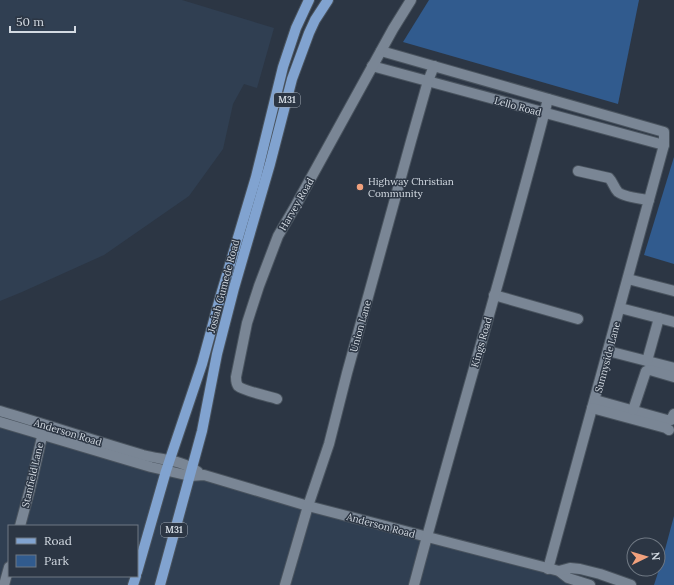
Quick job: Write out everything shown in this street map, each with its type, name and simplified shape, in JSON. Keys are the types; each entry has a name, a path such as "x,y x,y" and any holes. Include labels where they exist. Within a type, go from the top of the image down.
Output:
{"main road":[{"name":"Josiah Gumede Road","path":"138,569 169,460 202,364 256,177 283,67 296,28 309,0"},
{"name":"Josiah Gumede Road","path":"160,585 202,431 217,354 234,288 270,164 294,72 315,20 328,0"}],"street":[{"name":"Harvey Road","path":"278,398 245,390 237,384 236,376 248,323 259,286 278,236 372,66 411,0"},
{"name":"Lello Road","path":"381,51 664,132"},
{"name":"Lello Road","path":"372,66 664,145"},
{"name":"Union Lane","path":"285,585 308,506 329,444 348,366 428,81 434,66"},
{"name":"Kings Road","path":"414,585 548,99"},
{"name":"Sunnyside Lane","path":"548,569 664,145 664,132"},
{"path":"578,171 609,178 619,193 649,200"},
{"path":"628,279 674,291"},
{"path":"494,295 578,318"},
{"path":"620,308 674,322"},
{"path":"647,361 659,318"},
{"path":"608,350 674,368"},
{"path":"633,410 646,371 650,370 674,377"},
{"path":"594,404 633,410 670,420 674,414"},
{"path":"594,404 669,430"},
{"name":"Anderson Road","path":"0,412 43,429 166,471 191,471"},
{"name":"Anderson Road","path":"0,422 43,429 145,456 169,460 204,476 308,506 548,569 559,571 570,568 580,569 600,574 631,585"},
{"name":"Stanfield Lane","path":"20,525 43,429"},
{"path":"4,585 8,571"},
{"name":"Anderson Road","path":"559,571 568,578 590,585"}],"shaded area":[{"path":"0,0 182,0 274,28 257,88 244,84 233,104 223,149 189,196 104,255 0,301"},
{"path":"0,422 190,477 489,554 587,585 0,585"}],"green space":[{"path":"429,0 639,0 618,104 403,42"},
{"path":"674,157 674,264 644,255"},
{"path":"674,516 674,585 654,585 657,577 666,577 666,546"}],"place":[{"name":"Highway Christian Community","path":"360,187"}]}
